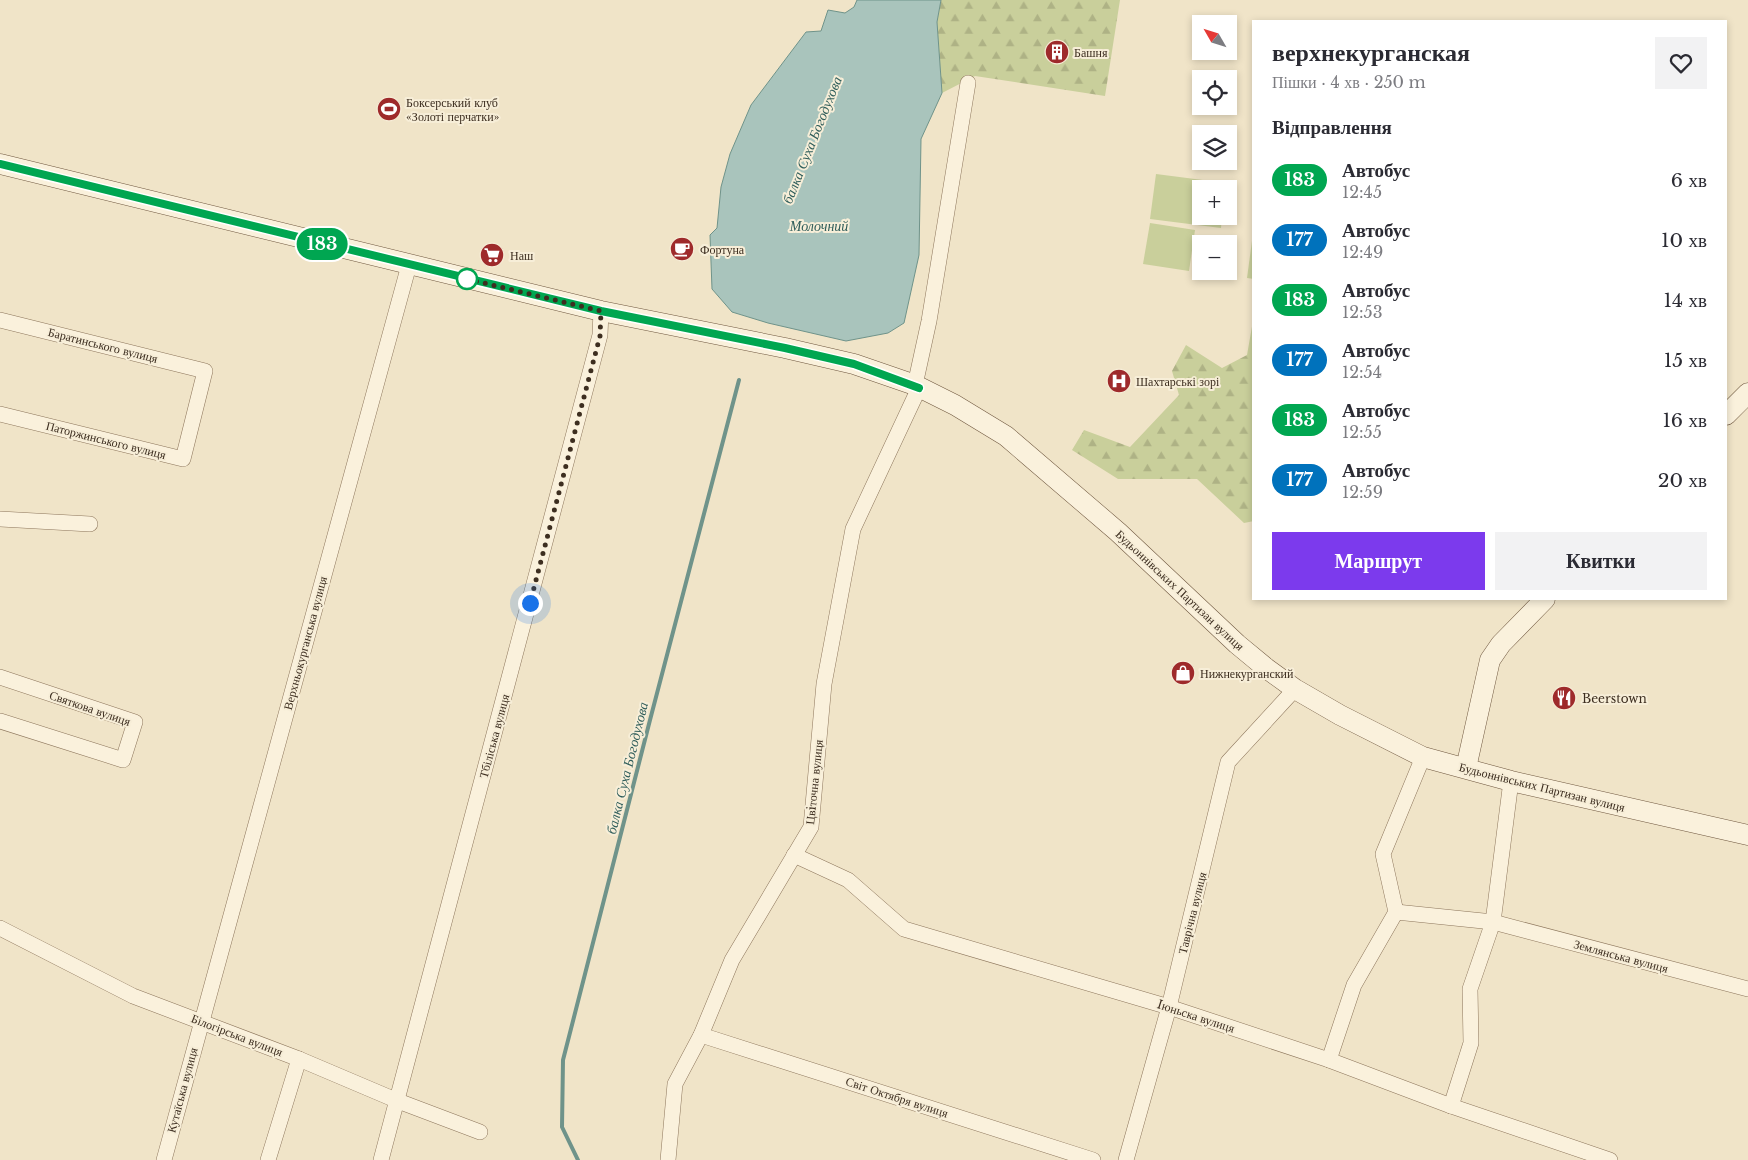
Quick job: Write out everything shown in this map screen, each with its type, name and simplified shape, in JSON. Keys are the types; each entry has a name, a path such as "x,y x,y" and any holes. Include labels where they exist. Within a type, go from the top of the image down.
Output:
{"main road":[{"name":"Будьоннівських Партизан вулиця","path":"0,164 601,311 785,348 854,364 917,387 955,405 1006,436 1118,532 1237,644 1266,668 1295,688 1340,715 1423,757 1510,782 1748,835"},
{"path":"1727,414 1748,393"},
{"path":"1466,768 1490,660 1501,644 1544,600"}],"street":[{"name":"Цвiточна вулиця","path":"668,1160 675,1084 701,1035 732,960 811,827 824,684 853,529 917,387 968,83"},
{"name":"Верхньокурганська вулиця","path":"201,1021 410,265"},
{"name":"Тбіліська вулиця","path":"381,1160 600,336 601,311"},
{"name":"Баратинського вулиця","path":"0,320 206,371"},
{"name":"Паторжинського вулиця","path":"0,414 183,459 206,371"},
{"path":"0,519 90,524"},
{"name":"Святкова вулиця","path":"0,678 135,722 123,760 0,721"},
{"name":"Таврічна вулиця","path":"1126,1160 1169,1006 1228,762 1295,688"},
{"path":"1329,1060 1354,985 1396,912 1383,854 1423,757"},
{"path":"1451,1106 1471,1043 1470,989 1493,922 1510,782"},
{"name":"Iюньска вулиця","path":"794,855 848,880 904,929 1169,1006 1329,1060 1451,1106 1610,1160"},
{"name":"Землянська вулиця","path":"1396,912 1493,922 1748,990"},
{"name":"Білогірська вулиця","path":"0,928 133,996 299,1059 398,1101 480,1132"},
{"name":"Кутаїська вулиця","path":"164,1160 201,1021"},
{"name":"Світ Октября вулиця","path":"701,1035 1093,1160"},
{"path":"268,1160 299,1059"}],"green space":[{"path":"941,0 1120,0 1105,96 975,76 942,93 937,22"},
{"path":"1156,174 1203,180 1192,180 1192,224 1150,219"},
{"path":"1150,223 1195,230 1194,235 1192,235 1189,271 1143,264"},
{"path":"1197,225 1221,225 1221,228"},
{"path":"1252,241 1252,279 1247,278"},
{"path":"1252,326 1252,521 1244,523 1197,479 1118,479 1072,450 1084,430 1130,447 1179,395 1172,371 1186,345 1222,368 1247,355"}],"water":[{"name":"Молочний","path":"857,0 941,0 937,22 942,93 921,139 919,255 904,323 888,333 846,341 768,323 732,312 712,289 710,235 717,228 721,187 730,154 751,105 806,32 821,31 828,10 845,13 854,7"}],"waterway":[{"name":"балка Суха Богодухова","path":"578,1160 562,1127 563,1060 739,380"}],"bus line":[{"name":"183","path":"0,164 251,227 601,311 785,348 854,364 919,388"}],"place":[{"name":"Башня","path":"1057,52"},
{"name":"Боксерський клуб «Золоті перчатки»","path":"389,109"},
{"name":"Фортуна","path":"682,249"},
{"name":"Наш","path":"492,255"},
{"name":"Шахтарські зорі","path":"1119,381"},
{"name":"Нижнекурганский","path":"1183,673"},
{"name":"Beerstown","path":"1564,698"}],"route":[{"path":"467,279 463,278 601,311 600,336 530,603"}]}
